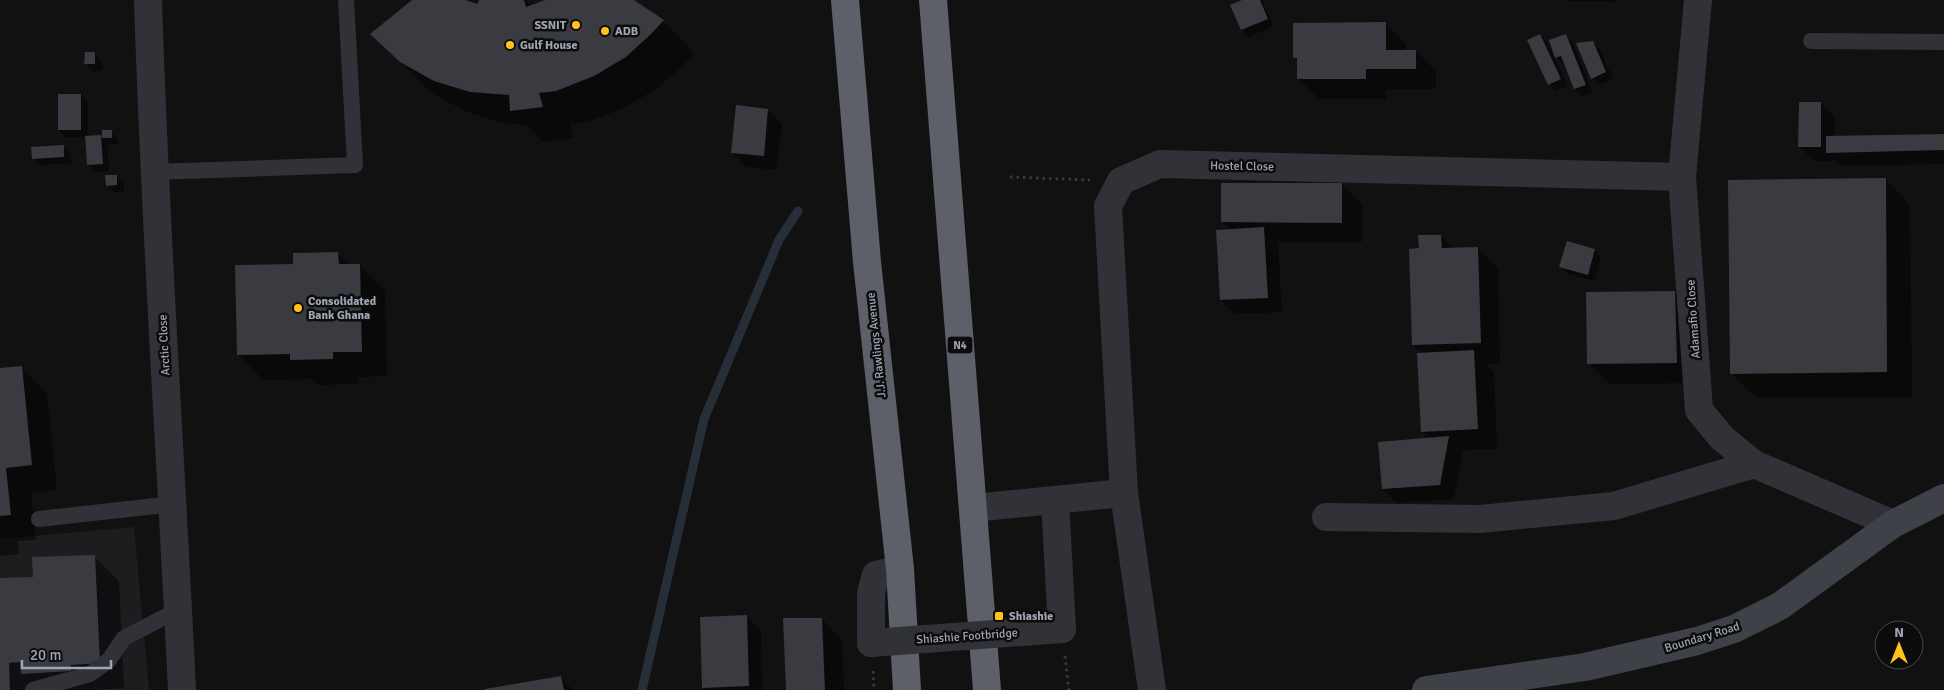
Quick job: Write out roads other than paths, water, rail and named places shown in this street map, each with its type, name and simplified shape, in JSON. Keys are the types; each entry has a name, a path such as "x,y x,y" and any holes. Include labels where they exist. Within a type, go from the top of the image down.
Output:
{"highway":[{"name":"J.J. Rawlings Avenue","path":"845,0 871,298 900,569 907,690"},
{"name":"N4","path":"934,0 987,690"}],"main road":[{"name":"Boundary Road","path":"1426,690 1585,666 1697,641 1734,629 1780,606 1893,524 1944,498"}],"street":[{"name":"Arctic Close","path":"148,0 154,172 182,690"},
{"name":"Adamafio Close","path":"1698,0 1682,177 1699,410 1722,438 1754,464 1893,524"},
{"name":"Hostel Close","path":"1124,493 1108,206 1121,181 1160,164 1682,177"},
{"path":"1326,517 1480,519 1614,506 1754,464"},
{"path":"973,508 1124,493 1152,690"},
{"name":"Shiashie Footbridge","path":"900,569 876,575 871,593 871,643 1062,630 1055,500"}],"lane":[{"path":"154,172 355,164 346,0"},
{"path":"1811,40 1944,42"},
{"path":"40,519 173,504"},
{"path":"33,690 90,674 109,660 124,638 178,610"}],"waterway":[{"path":"642,690 704,419 779,240 798,211"}],"place":[{"name":"SSNIT","path":"576,25"},
{"name":"ADB","path":"605,31"},
{"name":"Gulf House","path":"510,45"},
{"name":"Consolidated Bank Ghana","path":"298,308"},
{"name":"Shiashie","path":"999,616"}]}
